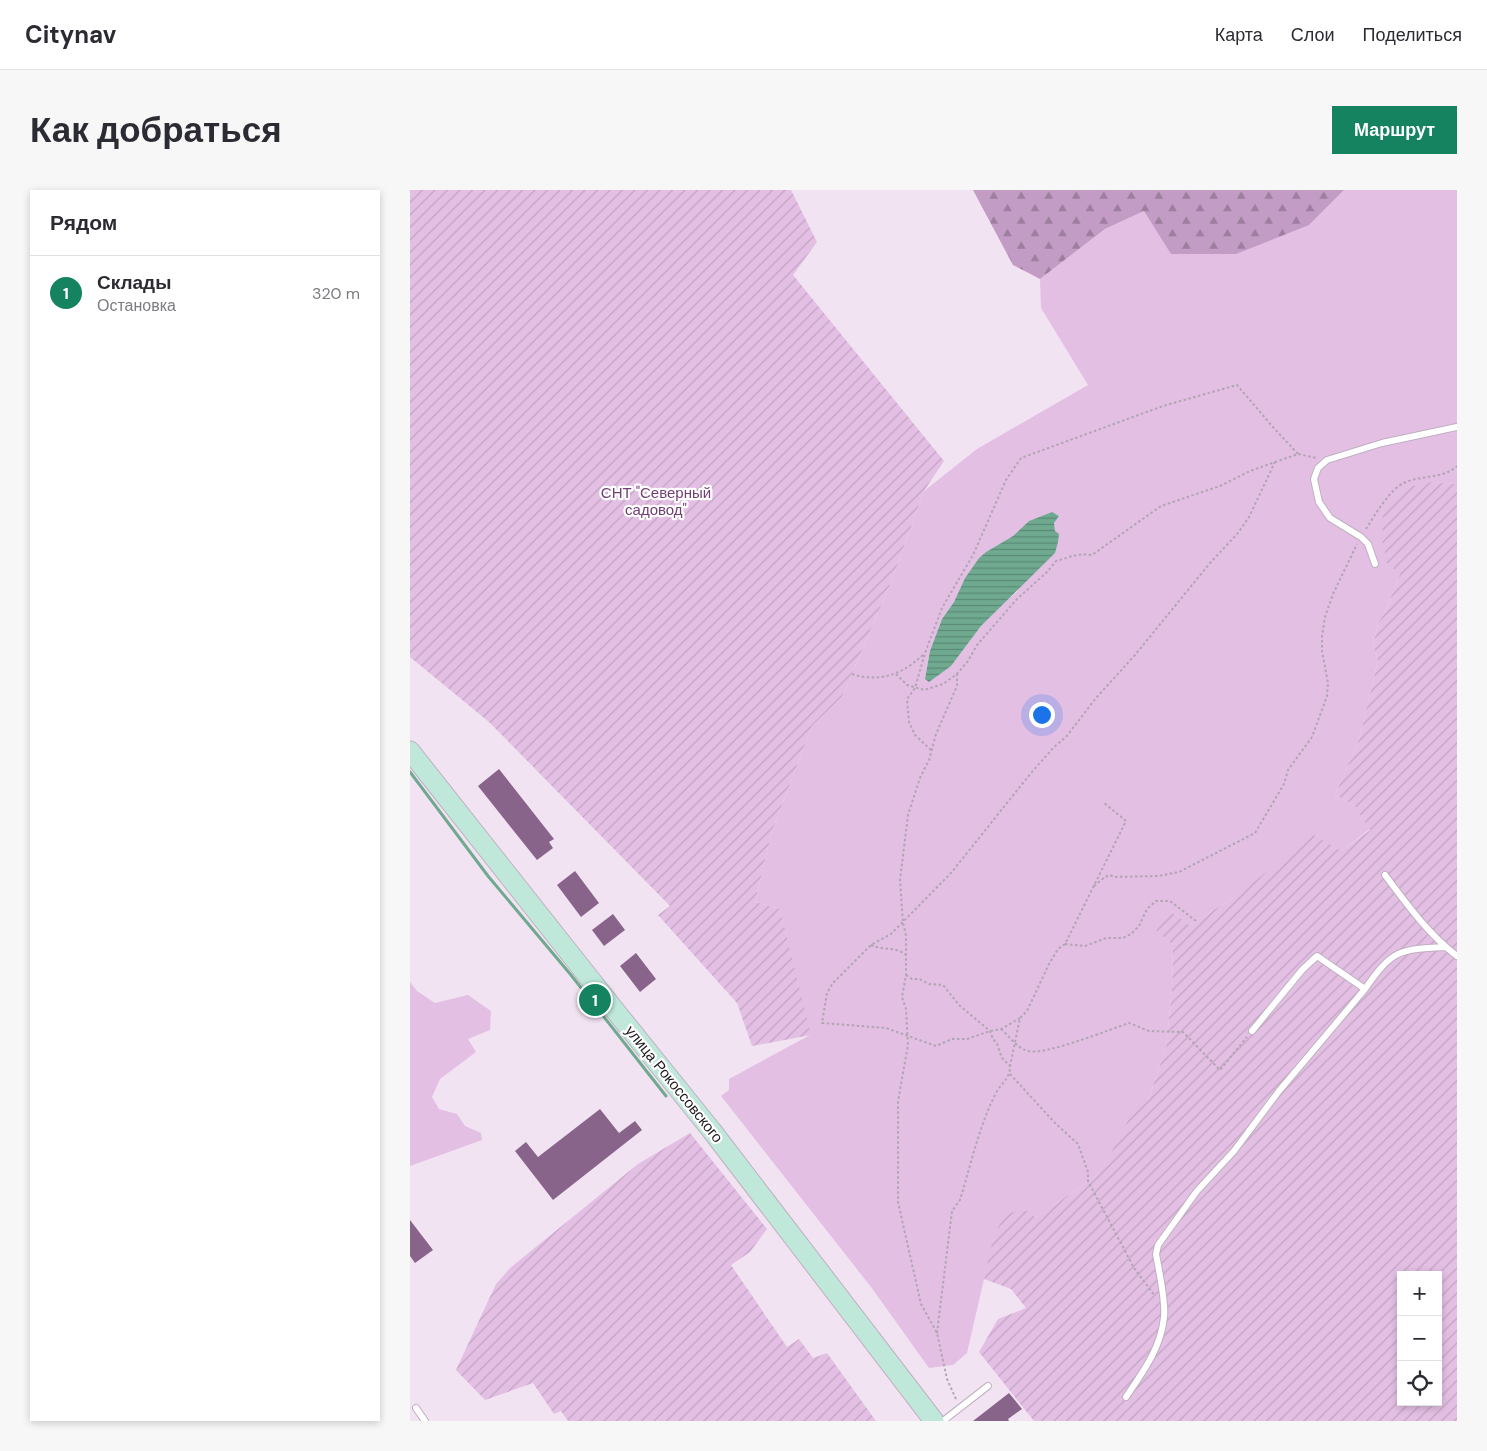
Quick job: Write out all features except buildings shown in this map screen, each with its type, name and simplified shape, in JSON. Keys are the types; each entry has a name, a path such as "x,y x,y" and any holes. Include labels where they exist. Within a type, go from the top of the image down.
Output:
{"street":[{"name":"улица Рокоссовского","path":"410,751 712,1131 934,1421"}],"lane":[{"path":"1375,564 1368,544 1361,537 1330,518 1319,502 1314,479 1318,468 1327,460 1382,443 1457,427"},
{"path":"1385,874 1411,909 1446,947 1457,956"},
{"path":"1126,1397 1150,1360 1160,1339 1164,1315 1156,1254 1158,1245 1197,1192 1234,1150 1377,972 1397,954 1412,948 1446,947"},
{"path":"1252,1031 1302,970 1317,956 1365,989"},
{"path":"943,1421 988,1386"},
{"path":"416,1408 425,1421"}],"path":[{"path":"931,750 915,735 909,722 907,699 915,688 925,653 942,608 973,555 1006,480 1021,458 1163,406 1237,385 1298,454"},
{"path":"896,674 907,684 924,690 943,684 957,674 977,645 1017,599 1047,572 1056,561 1078,554 1092,555 1160,506 1220,486 1250,471 1298,454 1327,460"},
{"path":"1103,802 1126,821 1065,944 1058,949 1027,1011 1020,1018 1001,1029 967,1039 952,1039 936,1046 886,1028 822,1023 827,993 833,983 871,945 892,934 951,873 1031,773 1054,747 1066,737 1096,698 1135,655 1210,563 1238,533 1249,516 1275,462"},
{"path":"1094,886 1110,875 1114,877 1158,876 1179,872 1255,833 1284,784 1288,770 1312,737 1327,696 1328,683 1322,651 1325,617 1333,594 1361,537 1380,507 1398,487 1406,482 1442,474 1457,466"},
{"path":"852,674 866,679 896,674 925,653"},
{"path":"957,674 957,686 931,750 929,760 920,778 908,815 900,880 903,923 906,934 906,975 902,997 906,1010 908,1045 898,1102 898,1202 921,1304 937,1333 947,1379 960,1407"},
{"path":"1065,944 1085,946 1106,938 1123,938 1131,934 1139,926 1147,909 1156,901 1170,901 1196,921"},
{"path":"871,945 879,949 899,949 906,955"},
{"path":"906,975 912,979 920,979 929,984 943,985 959,1006 990,1031 1002,1058 1010,1066"},
{"path":"937,1333 952,1211 960,1200 986,1114 998,1090 1010,1074 1020,1018"},
{"path":"1001,1029 1015,1044 1028,1052 1066,1045 1129,1023 1149,1031 1183,1032 1220,1070 1252,1031"},
{"path":"1010,1074 1055,1123 1078,1144 1088,1172 1088,1181 1134,1268 1153,1294 1163,1303"}],"green space":[{"name":"СНТ \"Северный садовод\"","path":"410,190 791,190 817,242 793,275 944,461 924,491 892,580 842,697 812,726 772,831 755,902 780,909 811,1035 752,1046 737,1003 658,915 670,906 489,722 410,657"},
{"path":"973,190 1344,190 1309,225 1236,254 1171,254 1144,211 1105,229 1040,279 1013,265"},
{"path":"1344,190 1457,190 1457,484 1433,482 1400,574 1385,612 1378,623 1373,646 1378,660 1359,740 1335,795 1354,805 1370,829 1341,851 1233,898 1189,925 1175,914 1152,926 1173,945 1172,988 1166,1048 1148,1100 1096,1176 1035,1218 993,1240 967,1353 953,1365 929,1368 871,1287 721,1096 729,1090 729,1079 810,1035 780,909 755,902 772,831 812,726 842,697 892,580 924,491 977,449 1088,385 1041,308 1040,279 1105,229 1144,211 1309,225","holes":["1052,512 1059,516 1054,523 1055,531 1016,593 981,626 951,666 925,679 930,651 942,619 954,602 965,578 979,558 1013,536 1029,521"]},
{"path":"1433,482 1457,484 1457,1421 1034,1421 979,1352 998,1319 1026,1308 1011,1289 984,1279 993,1241 1001,1222 1006,1216 1013,1212 1029,1211 1035,1218 1096,1176 1110,1155 1139,1100 1148,1100 1166,1048 1172,988 1173,945 1151,926 1163,914 1175,914 1189,925 1233,898 1314,835 1341,851 1370,830 1354,805 1335,795 1359,740 1378,660 1373,646 1378,623 1385,612 1400,574 1387,563 1382,540 1383,511 1402,488"},
{"path":"410,982 417,991 435,1003 468,995 491,1011 490,1030 468,1039 476,1052 440,1079 432,1097 439,1109 457,1114 465,1126 481,1133 482,1140 410,1166"},
{"path":"690,1133 767,1229 750,1252 731,1265 787,1347 799,1339 813,1358 827,1353 876,1421 568,1421 561,1411 554,1414 533,1383 485,1400 456,1370 496,1284 510,1268 638,1164"}],"shaded area":[{"path":"1052,512 1059,516 1054,523 1055,531 1059,534 1055,553 981,626 951,666 929,682 925,679 930,651 942,619 954,602 965,578 979,558 1013,536 1029,521"}],"waterway":[{"path":"410,772 488,876 571,975 666,1096"}],"place":[{"name":"Склады","path":"595,1000"}]}
